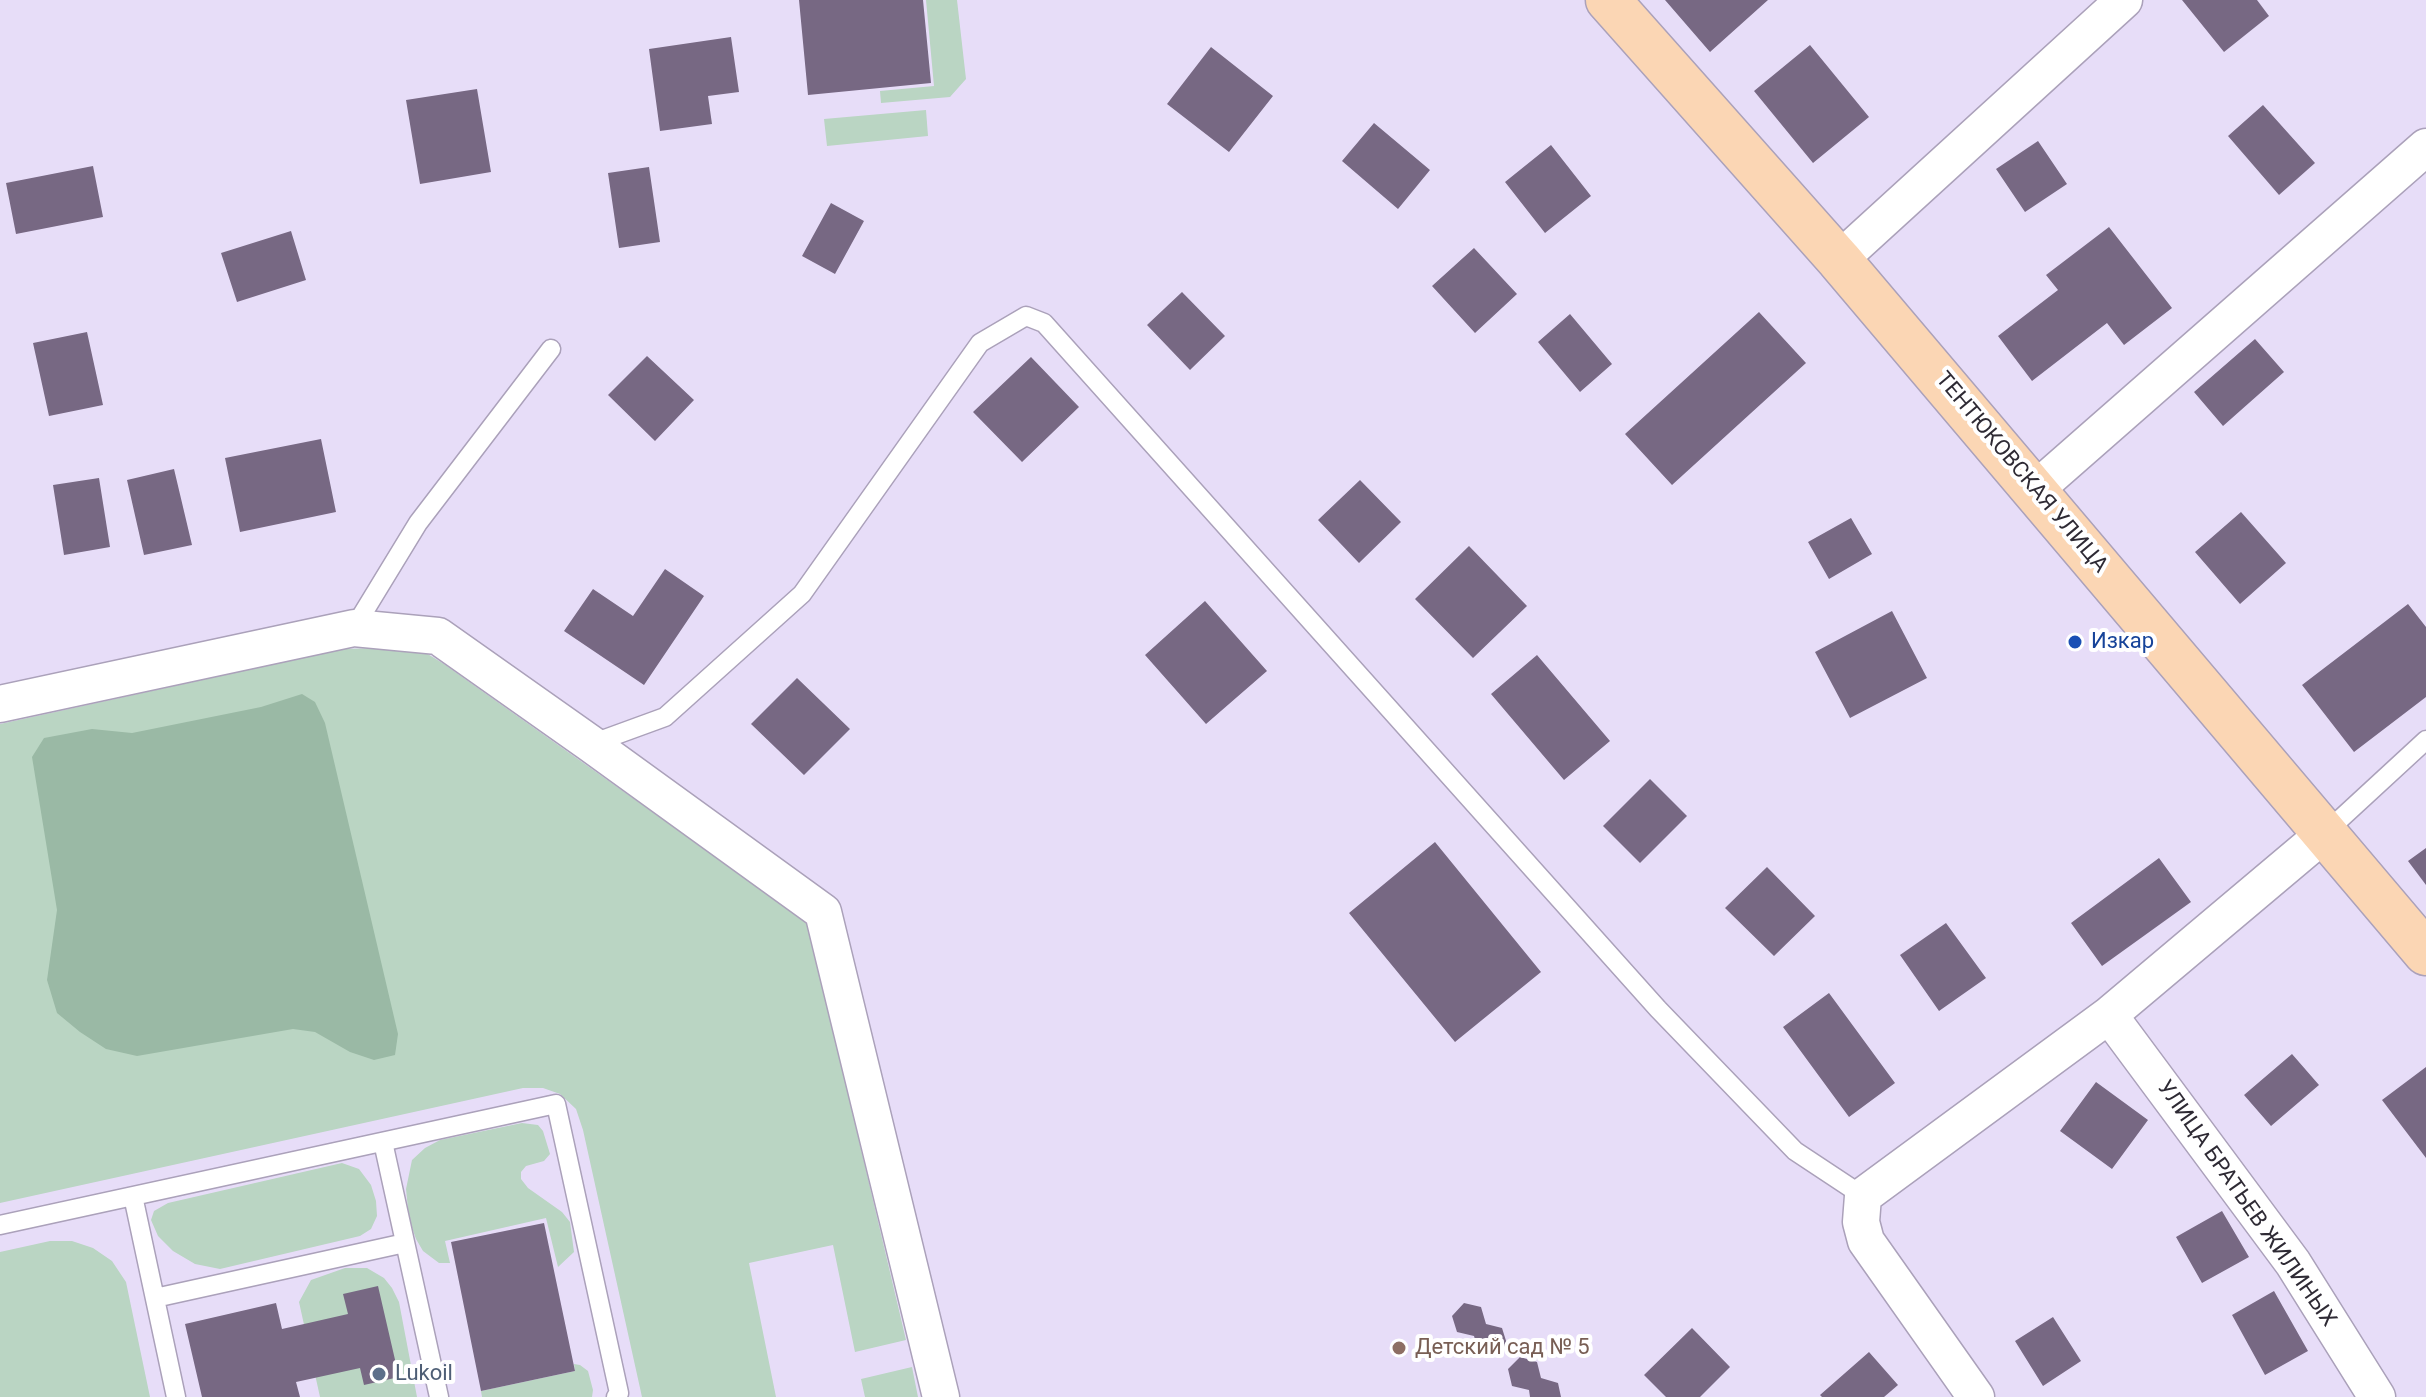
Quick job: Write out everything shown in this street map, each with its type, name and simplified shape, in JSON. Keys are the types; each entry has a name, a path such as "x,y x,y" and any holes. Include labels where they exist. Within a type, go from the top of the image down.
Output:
{"street":[{"name":"ТЕНТЮКОВСКАЯ УЛИЦА","path":"1608,0 1839,260 2426,953"},
{"path":"1839,260 2124,0"},
{"path":"2035,490 2426,147"},
{"path":"0,704 354,628 438,636 823,912 941,1397"},
{"path":"1976,1397 1866,1241 1861,1222 1863,1196 2109,1015 2324,834"},
{"name":"УЛИЦА БРАТЬЕВ ЖИЛИНЫХ","path":"2109,1015 2293,1263 2377,1397"}],"lane":[{"path":"591,744 665,717 802,594 980,343 1026,316 1044,323 1658,1009 1795,1151 1863,1196"},
{"path":"354,628 418,523 551,349"},
{"path":"2324,834 2426,740"},
{"path":"0,1225 556,1104 619,1393 616,1397"},
{"path":"383,1142 439,1397"},
{"path":"133,1196 176,1397"},
{"path":"155,1298 405,1243"}],"green space":[{"path":"926,0 957,0 966,79 950,97 881,103 880,91 934,86"},
{"path":"926,110 928,136 827,146 824,119"},
{"path":"375,648 426,653 444,664 806,921 906,1340 855,1352 833,1245 749,1263 776,1397 642,1397 583,1130 576,1109 560,1094 543,1088 523,1088 0,1203 0,724 344,649"},
{"path":"302,694 315,702 325,723 398,1034 395,1055 374,1060 350,1052 315,1032 293,1029 137,1056 106,1049 57,1013 47,980 57,910 32,757 44,738 92,729 132,733 261,707"},
{"path":"522,1123 538,1125 550,1154 544,1161 526,1166 521,1172 521,1179 570,1222 574,1252 558,1267 546,1218 445,1241 450,1263 439,1263 423,1251 409,1219 406,1189 412,1160 440,1140"},
{"path":"342,1163 359,1169 371,1185 376,1201 377,1216 371,1229 360,1236 220,1269 195,1264 173,1251 158,1236 151,1220 154,1211 168,1203"},
{"path":"50,1241 72,1241 93,1248 112,1261 126,1282 150,1397 0,1397 0,1252"},
{"path":"345,1268 367,1268 384,1278 392,1288 399,1302 417,1397 320,1397 299,1302 311,1280"},
{"path":"574,1364 588,1371 592,1397 482,1397 481,1391 575,1371"},
{"path":"912,1367 918,1397 865,1397 861,1379"}],"building":[{"path":"799,0 923,0 931,83 808,95"},
{"path":"1665,0 1768,0 1710,52"},
{"path":"2182,0 2257,0 2269,16 2224,52"},
{"path":"731,37 739,92 708,96 712,124 660,131 649,49"},
{"path":"1810,45 1869,117 1813,163 1754,91"},
{"path":"1211,47 1273,96 1229,152 1167,104"},
{"path":"477,89 491,172 420,184 406,100"},
{"path":"2263,105 2315,163 2279,195 2228,136"},
{"path":"1374,123 1430,170 1398,209 1342,161"},
{"path":"2038,141 2067,184 2025,212 1996,169"},
{"path":"1551,145 1591,196 1545,233 1505,182"},
{"path":"93,166 103,217 16,234 6,183"},
{"path":"649,167 660,242 619,248 608,173"},
{"path":"831,203 864,221 835,274 802,256"},
{"path":"2109,227 2172,308 2124,345 2107,323 2032,381 1998,336 2058,290 2046,275"},
{"path":"291,231 306,280 237,302 221,253"},
{"path":"1474,248 1517,294 1475,333 1432,286"},
{"path":"1182,292 1225,336 1190,370 1147,325"},
{"path":"1759,312 1806,363 1672,485 1625,434"},
{"path":"1570,314 1612,364 1580,392 1538,342"},
{"path":"87,332 103,405 49,416 33,343"},
{"path":"2255,339 2284,372 2223,426 2194,392"},
{"path":"647,356 694,400 655,441 608,395"},
{"path":"1031,357 1079,407 1022,462 973,412"},
{"path":"321,439 336,512 240,532 225,458"},
{"path":"174,469 192,545 144,555 127,480"},
{"path":"99,478 110,547 64,555 53,485"},
{"path":"1360,480 1401,522 1359,563 1318,520"},
{"path":"2241,512 2286,563 2240,604 2195,552"},
{"path":"1851,518 1872,554 1829,579 1808,542"},
{"path":"1469,546 1527,606 1473,658 1415,599"},
{"path":"665,569 704,596 644,685 564,631 593,589 633,616"},
{"path":"1205,601 1267,671 1206,724 1145,655"},
{"path":"2408,604 2426,627 2426,697 2354,752 2302,685"},
{"path":"1892,611 1927,678 1850,718 1815,652"},
{"path":"1537,655 1610,741 1564,780 1491,694"},
{"path":"797,678 850,729 804,775 751,724"},
{"path":"1650,779 1687,816 1640,863 1603,826"},
{"path":"1435,842 1541,972 1455,1042 1349,913"},
{"path":"2426,848 2426,885 2408,861"},
{"path":"2159,858 2191,902 2102,966 2071,923"},
{"path":"1767,867 1815,916 1774,956 1725,908"},
{"path":"1946,923 1986,978 1939,1011 1900,955"},
{"path":"1829,993 1895,1083 1849,1117 1783,1027"},
{"path":"2292,1054 2319,1085 2271,1126 2244,1095"},
{"path":"2426,1067 2426,1158 2382,1100"},
{"path":"2096,1082 2148,1120 2112,1169 2060,1131"},
{"path":"2222,1211 2249,1257 2202,1283 2176,1237"},
{"path":"544,1223 575,1371 481,1391 451,1242"},
{"path":"378,1286 399,1377 364,1385 360,1368 296,1382 300,1397 202,1397 185,1324 276,1303 282,1329 348,1314 343,1294"},
{"path":"2274,1291 2308,1351 2265,1375 2232,1315"},
{"path":"1464,1303 1481,1307 1486,1324 1502,1328 1507,1344 1495,1357 1479,1353 1474,1336 1457,1332 1452,1316"},
{"path":"2053,1317 2081,1361 2043,1386 2015,1341"},
{"path":"1692,1328 1730,1367 1700,1397 1666,1397 1644,1375"},
{"path":"1869,1352 1898,1385 1884,1397 1820,1395"},
{"path":"1520,1357 1537,1362 1541,1378 1558,1383 1561,1397 1530,1397 1529,1390 1512,1386 1508,1369"}],"place":[{"name":"Изкар","path":"2075,642"},
{"name":"Детский сад № 5","path":"1399,1348"},
{"name":"Lukoil","path":"379,1374"}]}
